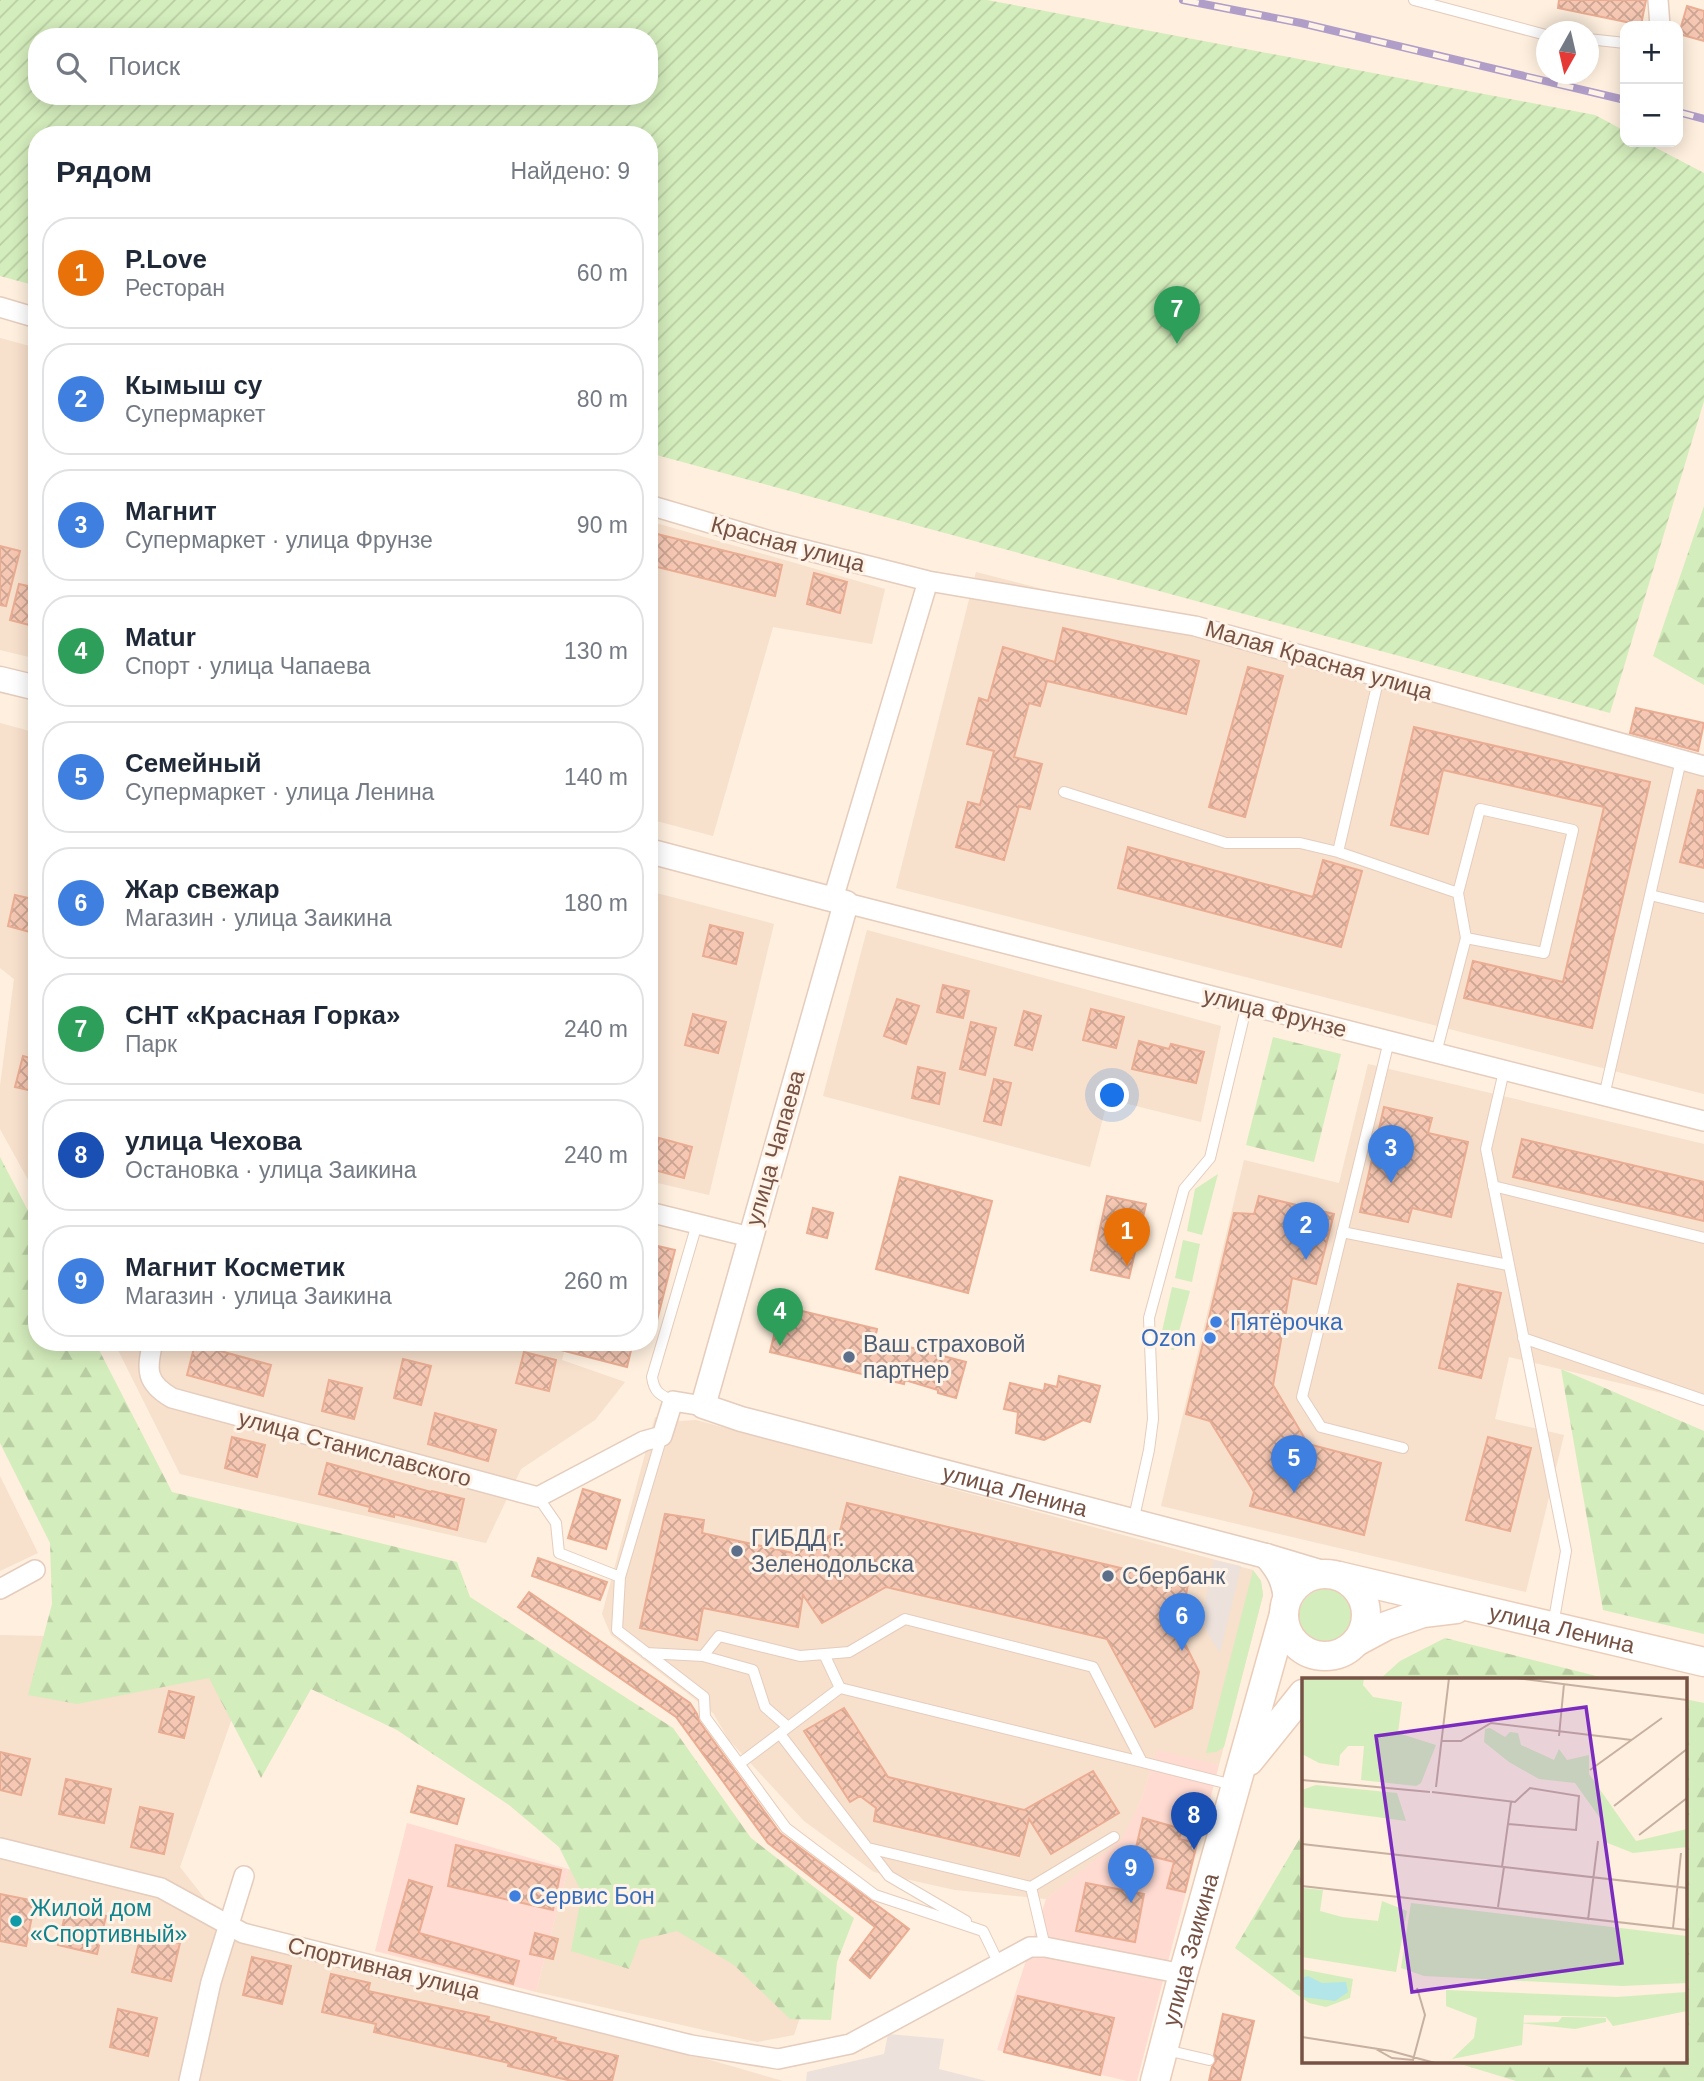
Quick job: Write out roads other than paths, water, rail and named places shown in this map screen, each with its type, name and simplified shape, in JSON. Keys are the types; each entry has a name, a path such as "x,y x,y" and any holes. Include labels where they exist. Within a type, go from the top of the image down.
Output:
{"main road":[{"name":"улица Ленина","path":"1332,1575 1704,1662"},
{"path":"1317,1678 1346,1648 1363,1631 1367,1618 1360,1592 1350,1583 1332,1575 1313,1576 1292,1591 1285,1608 1286,1627 1300,1648 1311,1654 1324,1656 1346,1648 1386,1626 1423,1613 1477,1607"},
{"name":"улица Заикина","path":"1155,2081 1285,1608"},
{"path":"1239,1779 1302,1695"}],"street":[{"path":"1658,0 1660,21"},
{"path":"0,307 28,315"},
{"name":"Красная улица","path":"658,508 774,542 928,581"},
{"name":"Малая Красная улица","path":"928,581 1195,626 1704,766"},
{"name":"улица Чапаева","path":"703,1406 928,581"},
{"path":"0,679 28,686"},
{"path":"658,852 839,901"},
{"name":"улица Фрунзе","path":"839,901 1704,1121"},
{"path":"658,1215 750,1237"},
{"name":"улица Станиславского","path":"151,1351 148,1363 151,1378 157,1390 172,1398 538,1497"},
{"path":"538,1497 643,1441 662,1436 673,1401 703,1406"},
{"name":"улица Ленина","path":"703,1406 754,1422 1332,1575"},
{"path":"1266,1556 1279,1571 1285,1587 1285,1608"},
{"path":"0,1588 35,1570"},
{"name":"Спортивная улица","path":"0,1848 161,1888 243,1933 691,2045 778,2059 850,2045 999,1964"},
{"path":"189,2081 211,1982 244,1876"},
{"path":"999,1964 1030,1947 1045,1947 1183,1974"}],"lane":[{"path":"1414,0 1536,32"},
{"path":"1599,40 1620,42"},
{"path":"1338,852 1379,677"},
{"path":"1605,1096 1681,760"},
{"path":"1064,792 1226,843 1300,843 1338,852 1458,893"},
{"path":"1436,1053 1466,938 1458,893 1480,809 1573,831 1544,953 1466,938"},
{"path":"1650,895 1704,908"},
{"path":"1133,1522 1153,1419 1149,1318 1184,1189 1210,1158 1247,1004"},
{"path":"1389,1041 1302,1397 1321,1427 1402,1448"},
{"path":"1504,1070 1486,1149 1566,1551 1553,1626"},
{"path":"1493,1186 1704,1238"},
{"path":"673,1401 660,1395 653,1387 652,1377 697,1224"},
{"path":"1342,1232 1508,1265"},
{"path":"1523,1338 1704,1400"},
{"path":"662,1436 621,1577 617,1630 704,1697 705,1717 786,1828 874,1895 983,1931"},
{"path":"538,1497 556,1522 559,1553 621,1577"},
{"path":"703,1656 719,1636 800,1656 849,1652 905,1619 1093,1667 1142,1762"},
{"path":"646,1653 703,1656 753,1670 765,1707 889,1876 983,1931 999,1964"},
{"path":"824,1654 840,1688"},
{"path":"739,1764 840,1688"},
{"path":"840,1688 1142,1762 1239,1779"},
{"path":"867,1848 1031,1887 1114,1837"},
{"path":"1031,1887 1045,1947"},
{"path":"1164,2049 1209,2060"}],"railway":[{"path":"1183,0 1301,23 1620,99"},
{"path":"1683,113 1704,119"}],"place":[{"name":"СНТ «Красная Горка»","path":"1177,344"},
{"name":"Магнит","path":"1391,1183"},
{"name":"Кымыш су","path":"1306,1260"},
{"name":"P.Love","path":"1127,1266"},
{"name":"Пятёрочка","path":"1216,1322"},
{"name":"Ozon","path":"1210,1338"},
{"name":"Matur","path":"780,1346"},
{"name":"Ваш страховой партнер","path":"849,1357"},
{"name":"Семейный","path":"1294,1493"},
{"name":"ГИБДД г. Зеленодольска","path":"737,1551"},
{"name":"Сбербанк","path":"1108,1576"},
{"name":"Жар свежар","path":"1182,1651"},
{"name":"улица Чехова","path":"1194,1850"},
{"name":"Сервис Бон","path":"515,1896"},
{"name":"Магнит Косметик","path":"1131,1903"},
{"name":"Жилой дом «Спортивный»","path":"16,1921"}]}
